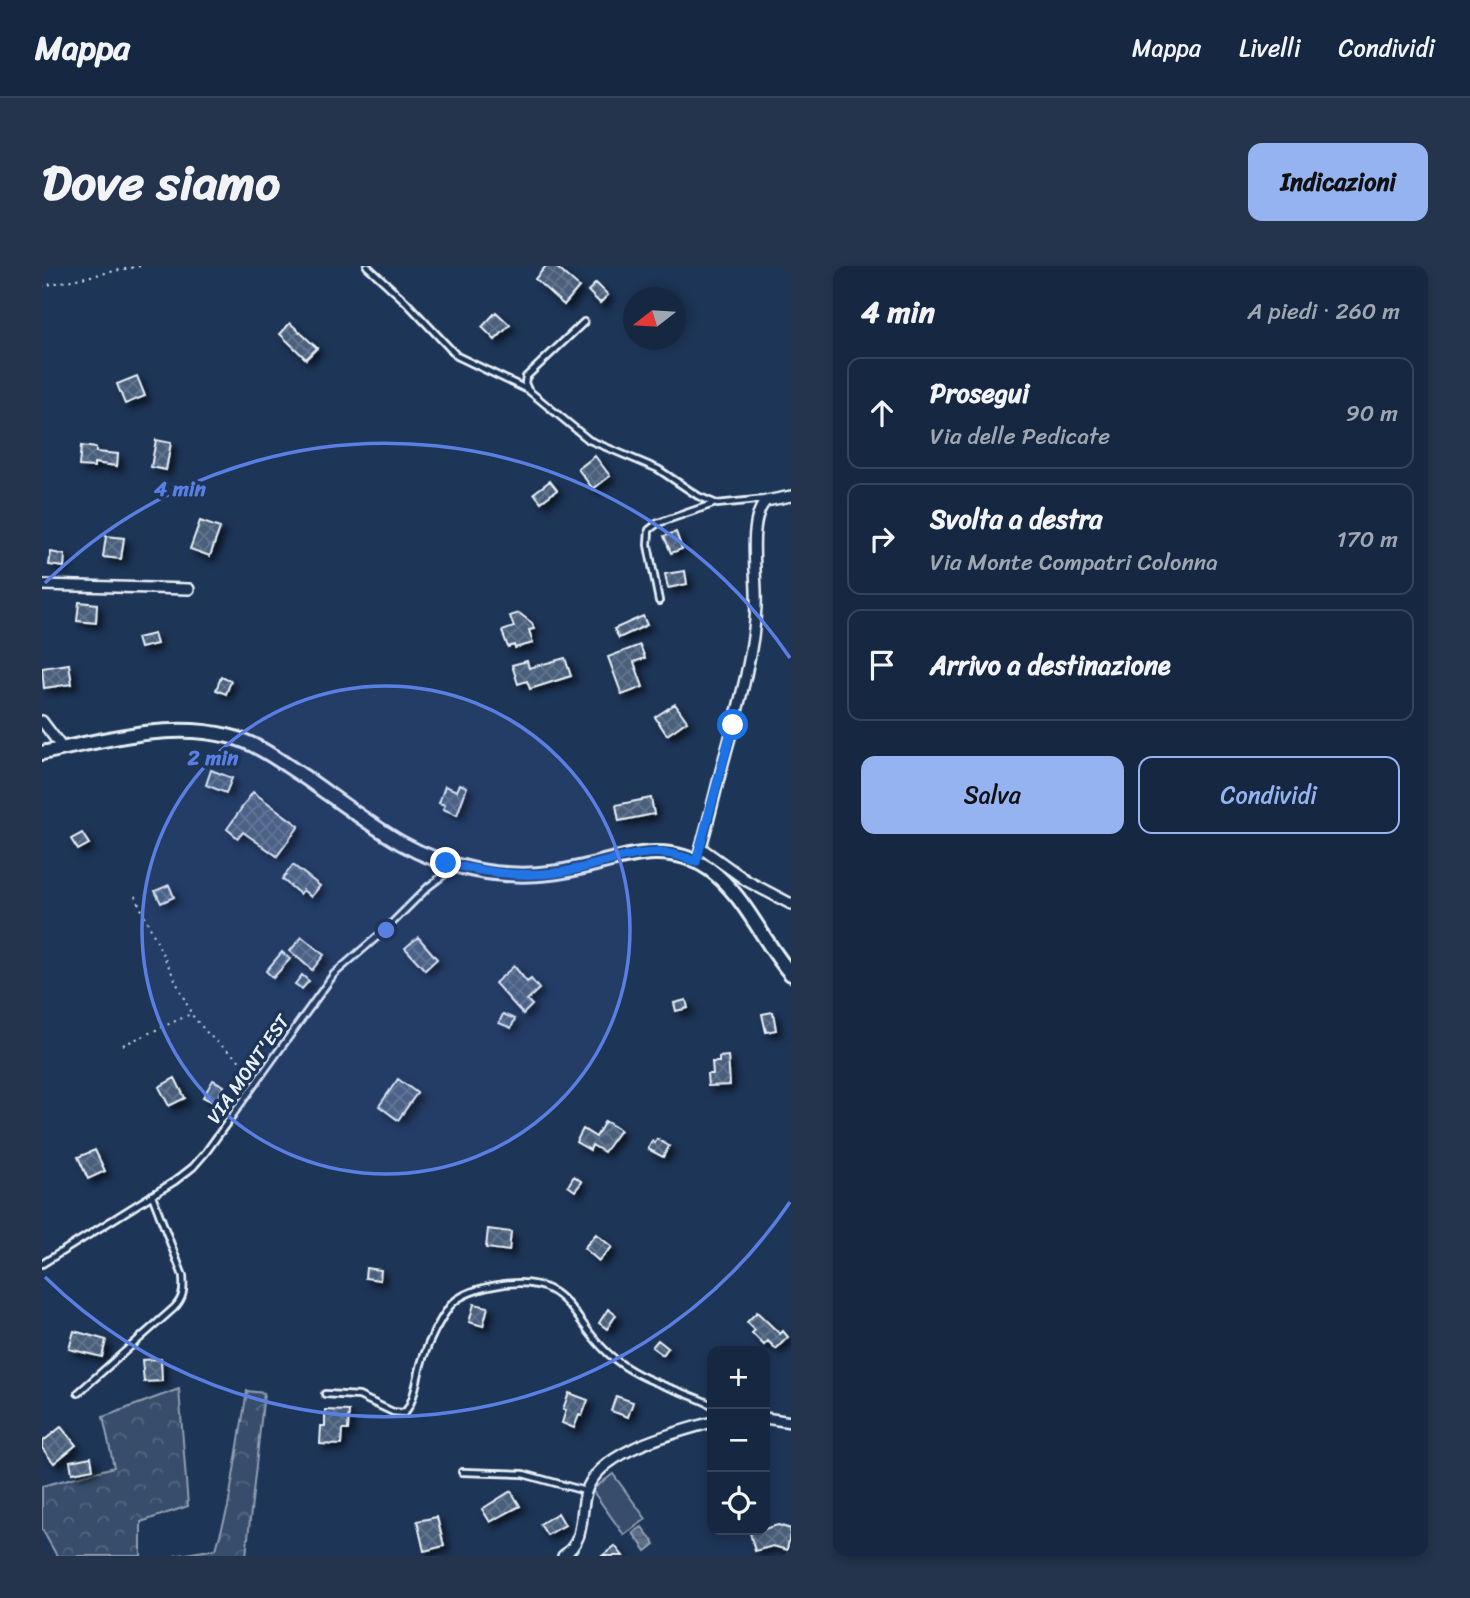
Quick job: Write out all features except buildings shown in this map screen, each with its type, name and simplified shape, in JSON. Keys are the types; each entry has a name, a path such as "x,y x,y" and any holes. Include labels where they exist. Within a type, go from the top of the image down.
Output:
{"street":[{"path":"696,862 731,736 753,634 757,519 762,505 771,499 791,496"},
{"path":"42,585 189,589"},
{"path":"42,721 63,749"},
{"path":"42,753 156,732 188,731 228,736 272,756 401,843 429,857 457,866 502,873 547,874 661,851 696,862 712,871 729,889 791,974"},
{"path":"701,848 747,881 791,904"},
{"path":"770,1419 791,1422"},
{"path":"563,1556 578,1540 586,1492 599,1472 617,1457 668,1435 707,1423"}],"lane":[{"path":"367,266 405,301 457,356 528,390 589,440 658,469 698,496 717,503"},
{"path":"528,390 524,383 526,377 584,322"},
{"path":"659,601 647,542 649,530 658,523 699,507 751,498 771,499"},
{"name":"VIA MONT'EST","path":"42,1264 180,1178 199,1161 334,974 386,929 428,887 457,866"},
{"path":"78,1393 182,1298 183,1276 152,1195"},
{"path":"325,1394 359,1396 393,1412 404,1413 411,1404 426,1350 452,1304 461,1296 481,1289 524,1283 546,1288 561,1296 608,1353 625,1367 707,1403"},
{"path":"462,1472 523,1474 586,1492"}],"path":[{"path":"42,286 140,266"},
{"path":"135,896 191,1014 209,1035 260,1078"},
{"path":"122,1045 191,1014"}],"green space":[{"path":"179,1389 188,1506 141,1522 141,1556 57,1556 42,1529 42,1486 114,1467 103,1417"},
{"path":"247,1391 264,1393 246,1556 174,1556 216,1549 228,1507"},
{"path":"613,1474 646,1519 624,1535 592,1490"}],"shaded area":[{"path":"642,1527 655,1544 646,1551 633,1533"}],"route":[{"path":"446,863 502,873 542,874 575,870 653,851 669,852 696,862 733,725"}]}
